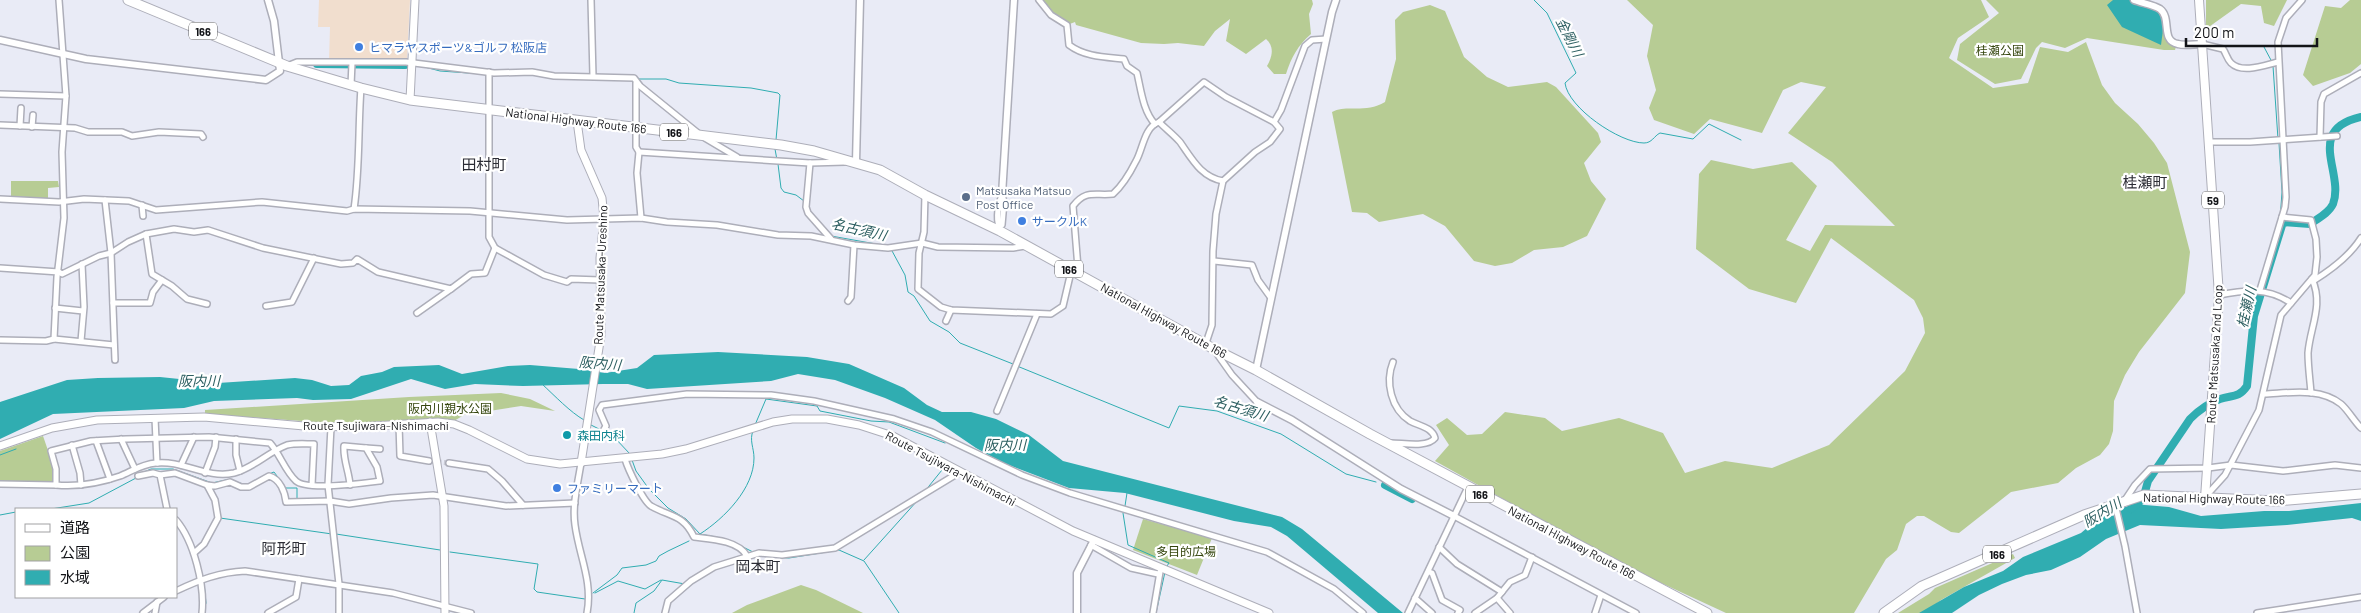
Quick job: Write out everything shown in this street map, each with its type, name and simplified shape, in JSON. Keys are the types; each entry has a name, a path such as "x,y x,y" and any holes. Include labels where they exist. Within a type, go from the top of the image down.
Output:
{"highway":[{"name":"National Highway Route 166","path":"128,0 287,66 352,86 410,100 782,145 852,161 880,170 925,195 1000,228 1026,246 1256,370 1386,443 1707,613"},
{"name":"National Highway Route 166","path":"1884,613 1922,586 2084,515 2144,495 2276,501 2361,494"}],"main road":[{"path":"410,100 415,0"},
{"name":"Route Matsusaka 2nd Loop","path":"2199,0 2219,295 2205,498"},
{"name":"Route Matsusaka-Ureshino","path":"577,121 581,150 602,198 604,218 600,280 601,335 581,463"},
{"name":"Route Tsujiwara-Nishimachi","path":"0,446 35,433 75,423 155,418 204,416 331,427 430,422 462,427 513,454 534,461 560,464 635,458 686,450 782,420 827,419 859,425 893,436 1092,542 1166,569 1269,613"},
{"path":"430,422 443,497 446,540 444,609"}],"street":[{"path":"54,339 55,308 64,218 62,180 66,96 59,0"},
{"path":"0,40 63,55 261,80 270,79 278,75 280,71 274,21 268,0"},
{"path":"591,0 593,76"},
{"path":"639,152 737,157 810,164 852,161 860,0"},
{"path":"1000,228 998,223 1002,195 1014,0"},
{"path":"1039,0 1051,15 1067,25 1069,45 1075,50 1095,56 1124,60 1127,66 1137,73 1143,100 1151,119 1179,141 1195,166 1215,180 1223,181"},
{"path":"1256,370 1326,38 1336,0"},
{"path":"2134,0 2160,9 2167,18 2169,39 2177,44 2202,44 2223,49 2231,63 2242,68 2278,62"},
{"path":"2260,290 2282,217 2286,197 2278,62 2280,32 2290,12 2302,0"},
{"path":"1274,122 1281,110 1305,46 1312,40 1326,38"},
{"path":"287,66 297,62 352,64 412,63 489,74 532,72 554,76 593,76 635,81 702,136 737,157"},
{"path":"352,64 352,86"},
{"path":"2320,137 2321,102 2324,94 2361,73"},
{"path":"489,74 489,237 495,248 544,275 567,282 571,279 600,280"},
{"path":"635,81 636,127 639,152 637,173 641,218"},
{"path":"925,195 924,232 919,253 918,289 941,307 951,310 1051,314 1063,306 1073,271 1078,268 1073,206 1082,196 1113,194 1137,160 1147,133 1204,82 1226,97 1274,122 1280,129 1270,142 1255,152 1223,181 1216,214 1210,346 1232,375 1257,402 1292,420 1401,489 1636,613"},
{"path":"354,209 358,184 357,160 361,88"},
{"path":"0,94 66,96"},
{"path":"20,108 20,126"},
{"path":"32,127 33,115"},
{"path":"0,125 74,128 88,132 122,132 132,136 159,132 201,134 203,137"},
{"path":"2210,142 2337,136"},
{"path":"810,164 806,207 808,214 830,237"},
{"path":"0,199 134,201 156,210 262,202 347,211 354,209 489,212 567,220 641,218 667,222 717,225 778,235 830,237 854,245 890,248 922,243 938,247 1013,248 1026,246"},
{"path":"105,200 111,253 114,360"},
{"path":"142,205 143,216"},
{"path":"2282,217 2310,220 2316,238 2317,257 2312,280 2318,297 2318,306 2308,354 2311,393"},
{"path":"0,268 59,272 62,274 99,256 111,253 128,242 146,234 174,229 194,232 208,230 263,248 341,264 354,263 357,259 378,272 451,289"},
{"path":"146,234 152,274 172,286 187,300 207,304"},
{"path":"2205,498 2231,465 2248,434 2264,394 2279,321 2291,303 2312,280 2333,270 2341,259 2353,250 2361,238"},
{"path":"848,301 851,297 854,245"},
{"path":"417,313 471,274 485,273 495,248"},
{"path":"266,306 292,302 314,258"},
{"path":"1214,262 1252,265 1258,280 1271,298"},
{"path":"81,341 83,311 82,264"},
{"path":"113,303 150,303 153,292 162,280"},
{"path":"2219,295 2260,290 2279,295 2291,303"},
{"path":"55,308 83,311"},
{"path":"946,321 951,310"},
{"path":"997,412 1037,314"},
{"path":"0,340 46,341 54,339 114,345"},
{"path":"1386,443 1422,444 1430,442 1435,438 1432,432 1405,417 1397,408 1389,379 1393,362"},
{"path":"586,432 599,438 602,436 606,429 599,410 602,405 696,393 785,396 888,418 932,432 1022,475 1070,493 1267,552 1334,589 1363,613"},
{"path":"2264,394 2311,393 2326,396 2341,404 2361,428"},
{"path":"155,418 157,463"},
{"path":"399,424 400,456 429,461"},
{"path":"331,427 328,485 339,584 339,613"},
{"path":"181,465 194,437"},
{"path":"56,485 56,470 51,451 96,441 194,437 268,442 298,483 312,485 350,485 380,481 377,467 366,448"},
{"path":"205,473 215,447 216,438"},
{"path":"236,439 236,455 240,471"},
{"path":"121,440 135,469"},
{"path":"96,441 110,479"},
{"path":"0,484 81,485 110,479 157,463 181,465 205,473 219,475 240,471 288,445 314,444 312,485"},
{"path":"72,445 80,473 81,485"},
{"path":"350,485 344,460 344,446 380,449"},
{"path":"625,459 642,494 650,505 680,519 689,526 694,537 722,541 741,548 748,556"},
{"path":"450,463 488,469 524,505"},
{"path":"581,463 575,503 575,524 587,574 590,598 587,613"},
{"path":"2125,501 2135,485 2150,469 2208,468 2231,465 2283,471 2335,465 2361,468"},
{"path":"665,613 668,601 690,582 714,568 759,553 782,555 835,548 960,472"},
{"path":"138,476 153,473 160,475 175,474 211,485 230,482 241,487 249,487 272,476 284,491 286,502 330,501 349,504 410,496 443,497 506,506 575,503"},
{"path":"160,475 167,508"},
{"path":"194,553 204,544 218,518 211,485"},
{"path":"1408,613 1468,487"},
{"path":"2115,504 2137,613"},
{"path":"178,522 185,531 194,553 203,592 202,613"},
{"path":"1077,613 1077,573 1092,542 1131,568 1158,574 1166,569"},
{"path":"1439,547 1457,564 1502,592"},
{"path":"1475,613 1497,598 1510,582 1525,575 1532,557"},
{"path":"178,590 199,580 228,572 246,571 394,593 444,609 471,613"},
{"path":"1429,572 1432,573 1442,600 1459,611 1466,613"},
{"path":"1153,613 1158,574"},
{"path":"268,613 296,597 299,579"},
{"path":"1595,613 1601,595"},
{"path":"2256,613 2361,597"},
{"path":"143,613 160,598"},
{"path":"155,613 160,598"},
{"path":"1415,598 1432,613"},
{"path":"1497,598 1510,613"}],"shaded area":[{"path":"319,0 410,0 407,61 329,61 330,27 318,27"}],"green space":[{"path":"1039,0 1312,0 1313,4 1309,14 1311,34 1295,52 1286,74 1274,74 1267,66 1272,49 1266,39 1246,54 1226,41 1230,19 1215,31 1204,46 1178,43 1141,43 1076,25 1075,22 1067,25 1051,15"},
{"path":"1627,0 1981,0 1989,17 1958,38 1949,58 1993,88 2028,83 2040,47 2068,52 2086,42 2102,85 2115,103 2138,124 2154,143 2167,163 2190,252 2185,293 2139,352 2125,375 2114,401 2113,431 2109,444 2100,455 2076,468 2058,483 2011,492 1959,533 1951,532 1924,516 1917,516 1906,524 1897,550 1886,559 1854,613 1726,613 1618,563 1435,461 1449,445 1436,425 1447,418 1467,435 1482,434 1505,412 1545,418 1562,431 1619,418 1663,433 1685,473 1725,461 1772,468 1829,445 1905,371 1925,333 1923,318 1914,300 1831,238 1796,303 1749,289 1696,249 1699,174 1711,160 1753,169 1792,162 1817,186 1786,240 1810,251 1825,225 1895,226 1832,162 1788,133 1826,87 1801,82 1783,90 1762,133 1710,119 1694,134 1654,120 1649,108 1656,90 1647,56 1653,25"},
{"name":"桂瀬公園","path":"1986,0 2134,0 2166,30 2177,44 2175,50 2164,50 2087,38 2065,48 2042,42 2036,48 2021,79 1995,84 1957,60 1960,44 1999,13"},
{"path":"2206,0 2287,0 2274,26 2264,23 2261,6 2241,4 2206,29"},
{"path":"2350,0 2361,0 2361,64 2350,73 2313,86 2303,75 2325,6 2341,8"},
{"path":"1430,5 1445,11 1464,57 1487,77 1508,87 1547,82 1556,87 1598,133 1601,142 1584,163 1591,181 1606,199 1587,236 1563,247 1534,250 1512,263 1495,266 1474,261 1445,226 1423,214 1379,222 1367,213 1352,212 1332,112 1344,109 1370,108 1385,102 1396,59 1395,20 1403,12"},
{"path":"11,181 58,181 59,187 48,188 48,200 11,199"},
{"name":"阪内川親水公園","path":"501,393 530,399 555,411 521,406 464,415 454,421 428,419 343,424 205,414 205,410"},
{"path":"43,436 54,468 55,480 53,482 0,482 0,451"},
{"name":"多目的広場","path":"1143,519 1212,538 1197,575 1133,550"},
{"path":"2013,554 2015,558 1941,600 1924,613 1898,613 1929,594 1935,588"},
{"path":"801,585 816,590 863,613 732,613 747,605"}],"water":[{"path":"2113,0 2134,0 2160,9 2166,30 2163,30 2161,45 2122,27 2107,5"},
{"name":"阪内川","path":"718,352 807,357 849,364 904,388 927,405 942,412 971,412 996,419 1029,435 1063,461 1282,517 1302,529 1403,613 1378,613 1287,536 1271,527 1234,521 1125,493 1069,488 1001,462 976,448 935,420 885,398 835,380 798,374 771,381 647,389 628,384 523,386 475,384 445,389 411,379 351,399 313,400 297,398 214,401 184,408 53,414 0,439 0,402 67,380 160,377 218,383 295,378 312,380 331,386 349,385 361,376 382,372 394,367 439,365 462,374 508,366 530,365 605,373 637,368 654,355"},
{"name":"阪内川","path":"2361,503 2361,521 2352,518 2287,525 2221,529 2140,525 2106,539 2080,557 2051,570 2026,575 2002,584 1979,595 1952,613 1919,613 1964,587 2003,571 2023,557 2081,533 2100,517 2133,504 2169,507 2201,516 2289,511"}],"waterway":[{"name":"金剛川","path":"1534,0 1547,13 1576,73 1565,83 1568,93 1585,113 1609,131 1644,143 1649,142 1660,133 1693,139 1709,124 1741,140"},
{"path":"2264,47 2272,62"},
{"name":"名古須川","path":"317,64 405,65"},
{"name":"名古須川","path":"421,66 440,71 483,74"},
{"path":"2273,66 2278,139"},
{"name":"名古須川","path":"500,75 513,75"},
{"name":"名古須川","path":"637,79 666,79 679,83 751,88 778,93 780,95 776,140"},
{"name":"名古須川","path":"625,80 633,80"},
{"name":"桂瀬川","path":"2131,509 2143,499 2148,481 2190,419 2208,405 2220,399 2238,394 2247,386 2254,316 2283,222 2310,224 2329,210 2333,204 2335,192 2330,142 2334,132 2344,123 2361,117"},
{"path":"2279,143 2282,192 2280,220"},
{"name":"名古須川","path":"775,149 777,160"},
{"name":"名古須川","path":"778,164 781,188 784,192 796,195 804,201 806,213 819,230"},
{"name":"名古須川","path":"831,236 876,244"},
{"name":"名古須川","path":"891,249 905,275 908,292 914,296 930,321 949,332 960,343 1013,364"},
{"name":"名古須川","path":"1017,366 1169,428 1179,406 1217,411 1281,434 1346,474 1376,482"},
{"path":"542,384 584,420"},
{"path":"755,425 766,399 817,406 820,411 871,421 889,422 945,443"},
{"path":"589,424 601,430"},
{"path":"700,534 719,520 744,491 753,469 753,431"},
{"path":"605,432 614,437 630,454"},
{"path":"0,455 16,449"},
{"path":"632,460 636,471 649,489 668,508 686,519 700,534 726,539"},
{"path":"137,475 151,469 173,469 212,483 226,480"},
{"path":"925,491 942,470"},
{"path":"269,474 274,472 280,480"},
{"path":"57,508 89,503 136,478"},
{"path":"230,480 246,485 259,479"},
{"name":"名古須川","path":"1385,485 1412,499"},
{"path":"284,488 297,488 297,499"},
{"path":"1125,506 1127,493"},
{"path":"864,560 917,501"},
{"path":"0,515 15,512"},
{"path":"1123,513 1128,545 1169,563 1167,566"},
{"path":"220,518 332,534"},
{"path":"336,534 440,550"},
{"path":"593,593 617,575 622,568 646,565 656,561 659,556 689,541"},
{"path":"739,545 753,552"},
{"path":"720,568 759,556 789,558 839,550 864,561 899,613"},
{"path":"450,552 538,564 534,589 537,592 585,599"},
{"path":"692,584 714,570"},
{"path":"1156,613 1165,572"},
{"path":"595,593 618,581 645,589 661,580"},
{"path":"634,613 636,603 654,591 662,580 685,584"},
{"path":"204,583 206,603 204,609"}],"tunnel":[{"path":"429,461 449,463"}],"place":[{"name":"ヒマラヤスポーツ&ゴルフ 松阪店","path":"359,47"},
{"name":"Matsusaka Matsuo Post Office","path":"966,197"},
{"name":"サークルK","path":"1022,221"},
{"name":"森田内科","path":"567,435"},
{"name":"ファミリーマート","path":"557,488"}],"district":[{"name":"田村町","path":"484,164"},
{"name":"桂瀬町","path":"2145,182"},
{"name":"阿形町","path":"284,548"},
{"name":"岡本町","path":"758,566"}]}
